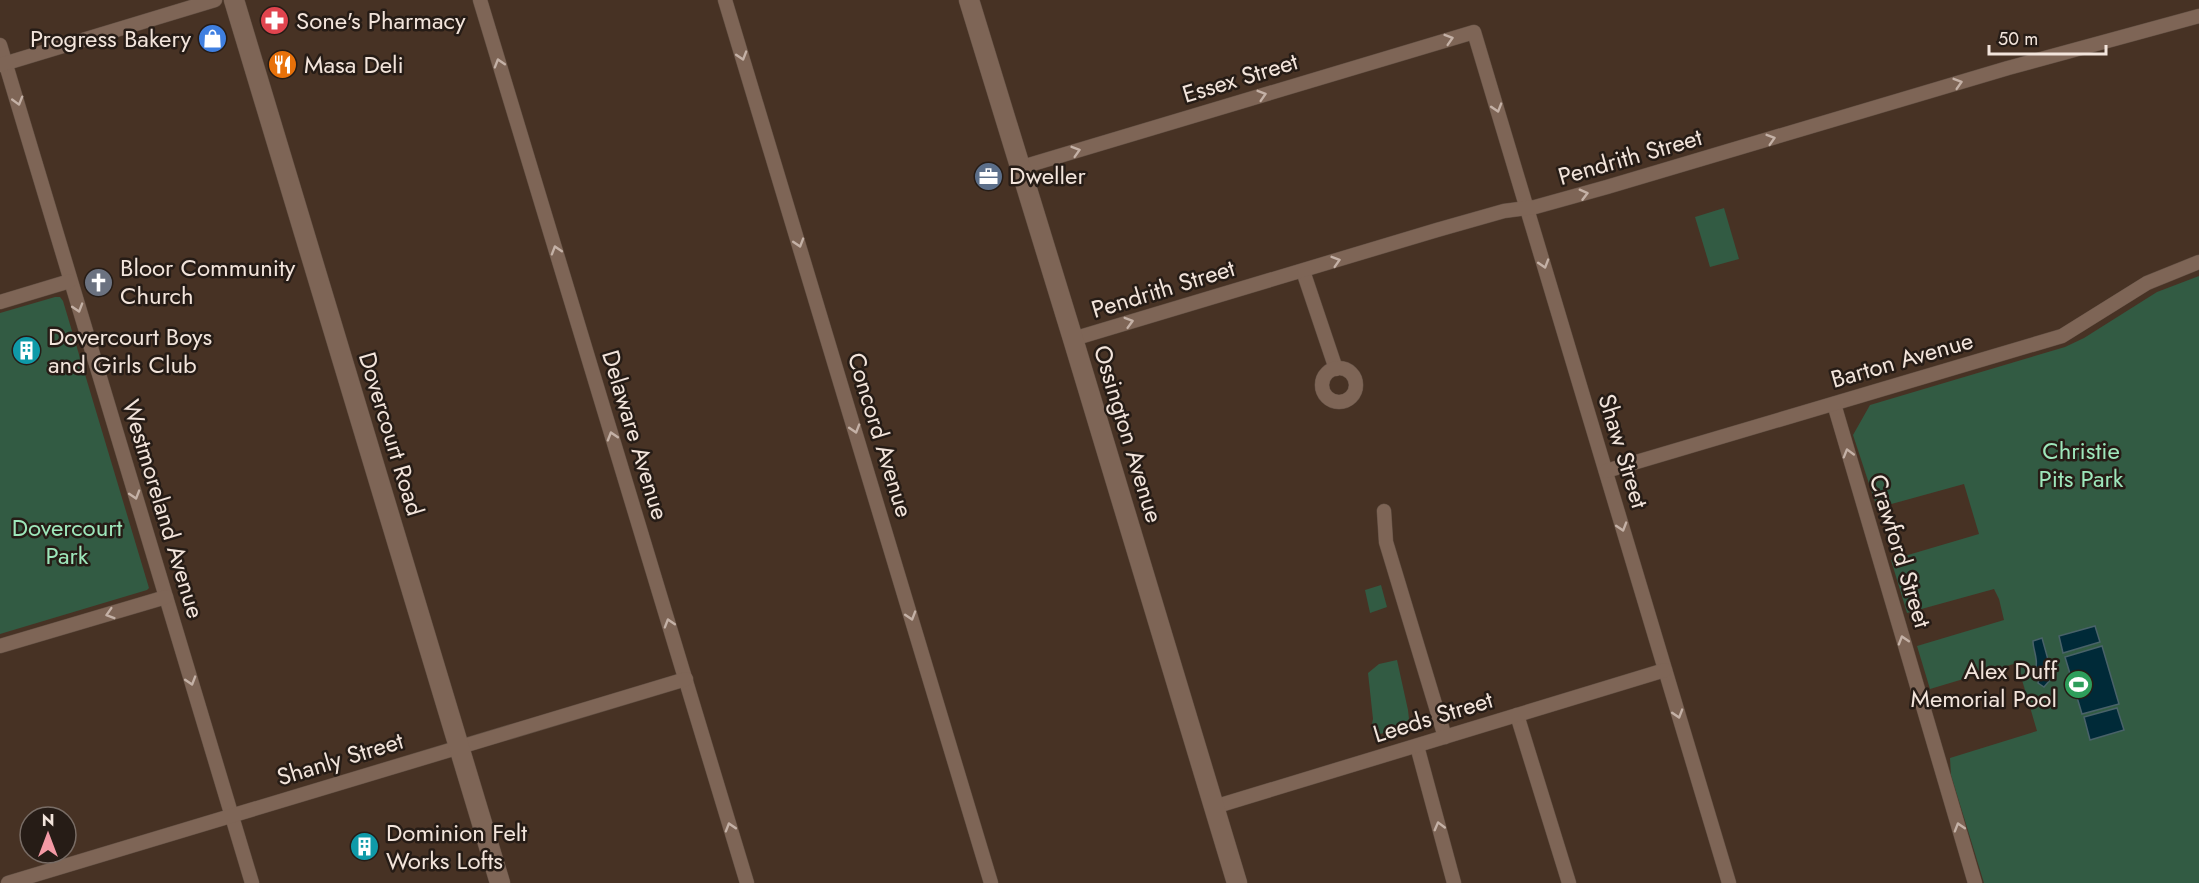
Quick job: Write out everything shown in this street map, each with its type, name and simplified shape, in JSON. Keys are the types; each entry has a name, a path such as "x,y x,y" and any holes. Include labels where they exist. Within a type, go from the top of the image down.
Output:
{"street":[{"path":"3,64 215,0"},
{"name":"Dovercourt Road","path":"234,0 500,883"},
{"name":"Delaware Avenue","path":"480,0 747,883"},
{"name":"Concord Avenue","path":"725,0 991,883"},
{"name":"Ossington Avenue","path":"969,0 1237,883"},
{"name":"Pendrith Street","path":"1073,339 1504,211 1528,208 1607,187 2008,68 2199,16"},
{"name":"Essex Street","path":"1020,168 1474,32"},
{"name":"Shaw Street","path":"1474,32 1729,883"},
{"name":"Westmoreland Avenue","path":"0,45 3,64 252,883"},
{"name":"Barton Avenue","path":"1606,471 2062,336 2147,283 2199,262"},
{"path":"1303,271 1336,369"},
{"path":"0,302 70,281"},
{"name":"Crawford Street","path":"1834,404 1975,883"},
{"path":"1384,512 1386,542 1445,737"},
{"path":"0,646 166,597"},
{"name":"Leeds Street","path":"1214,807 1665,670"},
{"name":"Shanly Street","path":"8,883 686,679"},
{"path":"1517,715 1569,883"},
{"path":"1417,746 1454,883"}],"green space":[{"path":"1724,208 1739,259 1710,267 1695,217"},
{"name":"Christie Pits Park","path":"2199,276 2199,883 1984,883 1951,775 1950,758 2037,731 2017,663 1930,689 1917,646 2004,620 1999,599 1994,589 1907,613 1891,560 1979,534 1964,484 1877,508 1853,435 1870,405 2065,347 2084,338 2157,292"},
{"name":"Dovercourt Park","path":"60,297 63,301 149,588 0,634 0,313"},
{"path":"1381,585 1387,607 1370,613 1365,590"},
{"path":"1397,660 1409,719 1400,728 1377,735 1371,729 1373,719 1368,673 1379,664"}],"water":[{"path":"2095,626 2100,642 2063,653 2059,636"},
{"path":"2042,638 2049,663 2045,665 2053,669 2051,679 2044,687 2038,683 2041,672 2036,667 2033,641"},
{"path":"2102,646 2119,704 2082,714 2065,657"},
{"path":"2117,708 2124,730 2090,740 2084,717"}],"place":[{"name":"Sone's Pharmacy","path":"275,21"},
{"name":"Progress Bakery","path":"212,39"},
{"name":"Masa Deli","path":"283,65"},
{"name":"Dweller","path":"988,176"},
{"name":"Bloor Community Church","path":"99,282"},
{"name":"Dovercourt Boys and Girls Club","path":"27,351"},
{"name":"Alex Duff Memorial Pool","path":"2078,685"},
{"name":"Dominion Felt Works Lofts","path":"365,847"}]}
